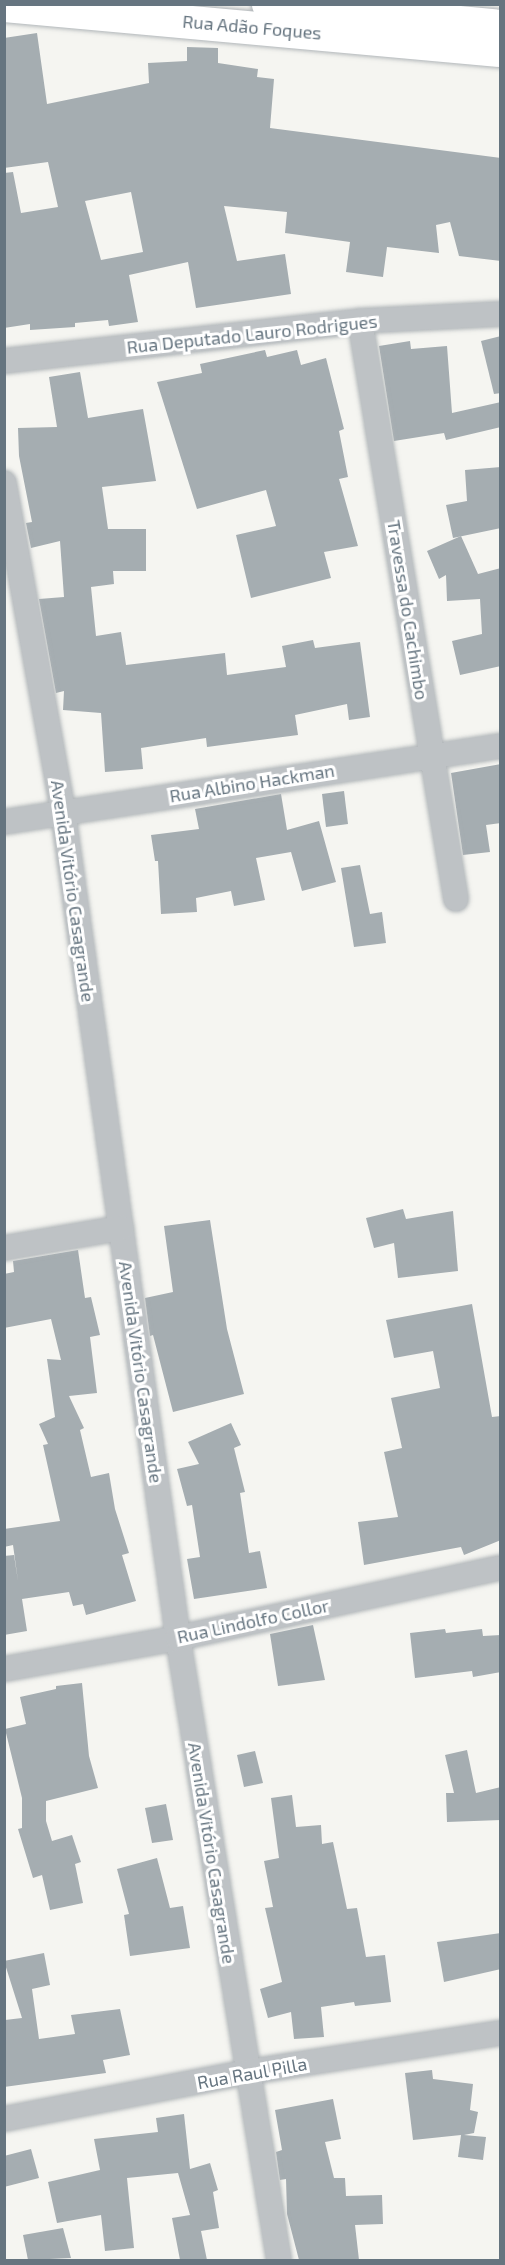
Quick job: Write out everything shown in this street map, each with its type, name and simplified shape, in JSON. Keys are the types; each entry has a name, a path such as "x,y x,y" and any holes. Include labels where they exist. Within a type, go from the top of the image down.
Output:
{"main road":[{"name":"Rua Adão Foques","path":"268,4 501,26"},
{"name":"Rua Adão Foques","path":"4,5 501,50"}],"street":[{"name":"Rua Deputado Lauro Rodrigues","path":"4,361 360,321 501,314"},
{"name":"Travessa do Cachimbo","path":"360,321 456,899"},
{"name":"Avenida Vitório Casagrande","path":"4,483 63,812 178,1638 279,2260"},
{"name":"Rua Albino Hackman","path":"4,822 501,746"},
{"path":"4,1248 121,1228"},
{"name":"Rua Lindolfo Collor","path":"4,1668 178,1638 501,1568"},
{"name":"Rua Raul Pilla","path":"4,2119 248,2072 501,2033"}],"building":[{"path":"37,33 47,104 149,83 148,63 187,61 187,47 218,48 218,63 258,69 257,77 274,79 270,128 501,158 501,261 459,256 450,222 436,225 439,253 387,247 383,277 346,272 350,242 285,233 287,212 224,206 237,261 285,254 291,294 196,308 188,262 129,275 138,322 109,326 108,320 75,323 75,327 30,330 30,324 4,328 4,173 13,172 21,213 58,207 48,162 4,168 4,38","holes":["131,192 143,252 101,260 85,201"]},
{"path":"501,336 501,393 494,394 481,341"},
{"path":"410,341 411,349 447,346 452,413 501,402 501,427 446,440 444,433 394,441 379,346"},
{"path":"265,350 267,357 297,350 301,365 326,358 344,429 339,431 348,477 339,479 358,546 324,552 331,578 251,598 236,535 276,526 266,490 197,509 157,382 202,373 200,364"},
{"path":"80,372 88,418 143,409 156,481 102,487 108,529 146,529 146,571 113,571 114,584 91,587 96,636 121,632 126,665 225,653 227,675 286,667 282,646 313,640 315,648 360,642 370,717 349,720 347,704 295,715 298,735 207,747 206,738 141,748 143,769 105,772 101,713 63,710 64,691 56,693 39,599 64,597 60,541 31,548 26,523 32,522 19,456 18,428 57,427 49,377"},
{"path":"501,467 501,528 453,538 446,505 467,501 465,470"},
{"path":"461,536 478,574 501,568 501,666 460,675 452,641 482,634 480,599 447,601 446,575 439,579 427,551"},
{"path":"501,764 501,823 486,825 490,852 463,855 451,773"},
{"path":"344,791 348,824 326,827 322,794"},
{"path":"281,794 287,830 319,821 336,882 302,891 291,852 256,858 265,900 234,906 231,891 196,898 197,912 161,914 158,861 155,861 151,835 199,829 195,809"},
{"path":"360,865 370,914 382,912 386,943 354,947 341,868"},
{"path":"403,1209 406,1219 453,1211 458,1271 398,1278 394,1243 374,1248 366,1218"},
{"path":"210,1220 227,1329 244,1394 173,1412 153,1335 150,1336 145,1298 173,1292 164,1226"},
{"path":"78,1250 85,1298 91,1297 100,1335 90,1337 97,1393 69,1396 84,1428 80,1430 91,1477 109,1473 115,1509 129,1553 122,1555 136,1601 86,1615 83,1604 73,1606 69,1592 22,1599 27,1631 4,1635 4,1556 14,1555 18,1581 13,1545 4,1547 4,1529 60,1521 43,1445 48,1444 39,1424 55,1417 47,1359 61,1360 51,1319 4,1328 4,1274 14,1272 13,1261"},
{"path":"472,1304 492,1417 501,1416 501,1540 464,1555 461,1547 364,1565 358,1522 398,1517 384,1452 402,1448 391,1398 440,1388 433,1351 394,1358 386,1320"},
{"path":"231,1423 241,1445 234,1448 245,1492 240,1493 249,1553 260,1551 267,1588 194,1599 187,1559 200,1557 192,1505 187,1506 177,1469 199,1464 188,1442"},
{"path":"313,1625 325,1680 278,1686 270,1634"},
{"path":"445,1629 446,1633 482,1629 483,1636 501,1635 501,1672 473,1677 472,1671 415,1678 410,1633"},
{"path":"82,1683 89,1756 98,1788 46,1801 46,1821 52,1841 72,1835 81,1862 75,1864 83,1903 50,1910 42,1875 33,1878 18,1829 22,1828 22,1798 5,1729 26,1724 20,1697 56,1689 56,1686"},
{"path":"467,1750 476,1793 501,1787 501,1820 447,1822 446,1793 454,1793 445,1755"},
{"path":"255,1751 263,1783 244,1787 237,1755"},
{"path":"292,1795 296,1827 321,1825 322,1844 333,1842 347,1909 357,1908 366,1957 385,1955 391,2002 355,2006 354,2002 321,2007 324,2037 294,2039 291,2012 268,2018 260,1989 282,1982 265,1908 273,1907 264,1861 279,1858 271,1798"},
{"path":"166,1804 173,1840 152,1843 145,1808"},
{"path":"157,1858 170,1908 183,1906 190,1948 130,1956 124,1915 129,1914 117,1869"},
{"path":"501,1933 501,1969 444,1982 437,1942"},
{"path":"44,1953 50,1985 32,1989 39,2039 75,2034 71,2015 120,2009 130,2055 103,2060 106,2073 4,2087 5,2020 22,2018 4,1961"},
{"path":"432,2070 433,2079 473,2084 470,2110 478,2112 474,2133 464,2135 486,2137 483,2160 458,2157 461,2135 413,2140 405,2073"},
{"path":"333,2099 341,2139 325,2142 334,2178 345,2178 346,2196 382,2195 383,2224 355,2225 359,2260 299,2260 287,2214 286,2179 280,2180 276,2152 282,2150 275,2110"},
{"path":"184,2114 190,2169 210,2163 218,2190 213,2192 219,2228 201,2231 207,2260 180,2260 172,2218 190,2215 178,2173 127,2178 134,2248 105,2251 101,2215 57,2223 48,2182 100,2170 94,2139 158,2132 156,2118"},
{"path":"31,2149 39,2178 4,2187 4,2156"},
{"path":"63,2228 71,2258 28,2260 23,2235"}]}
